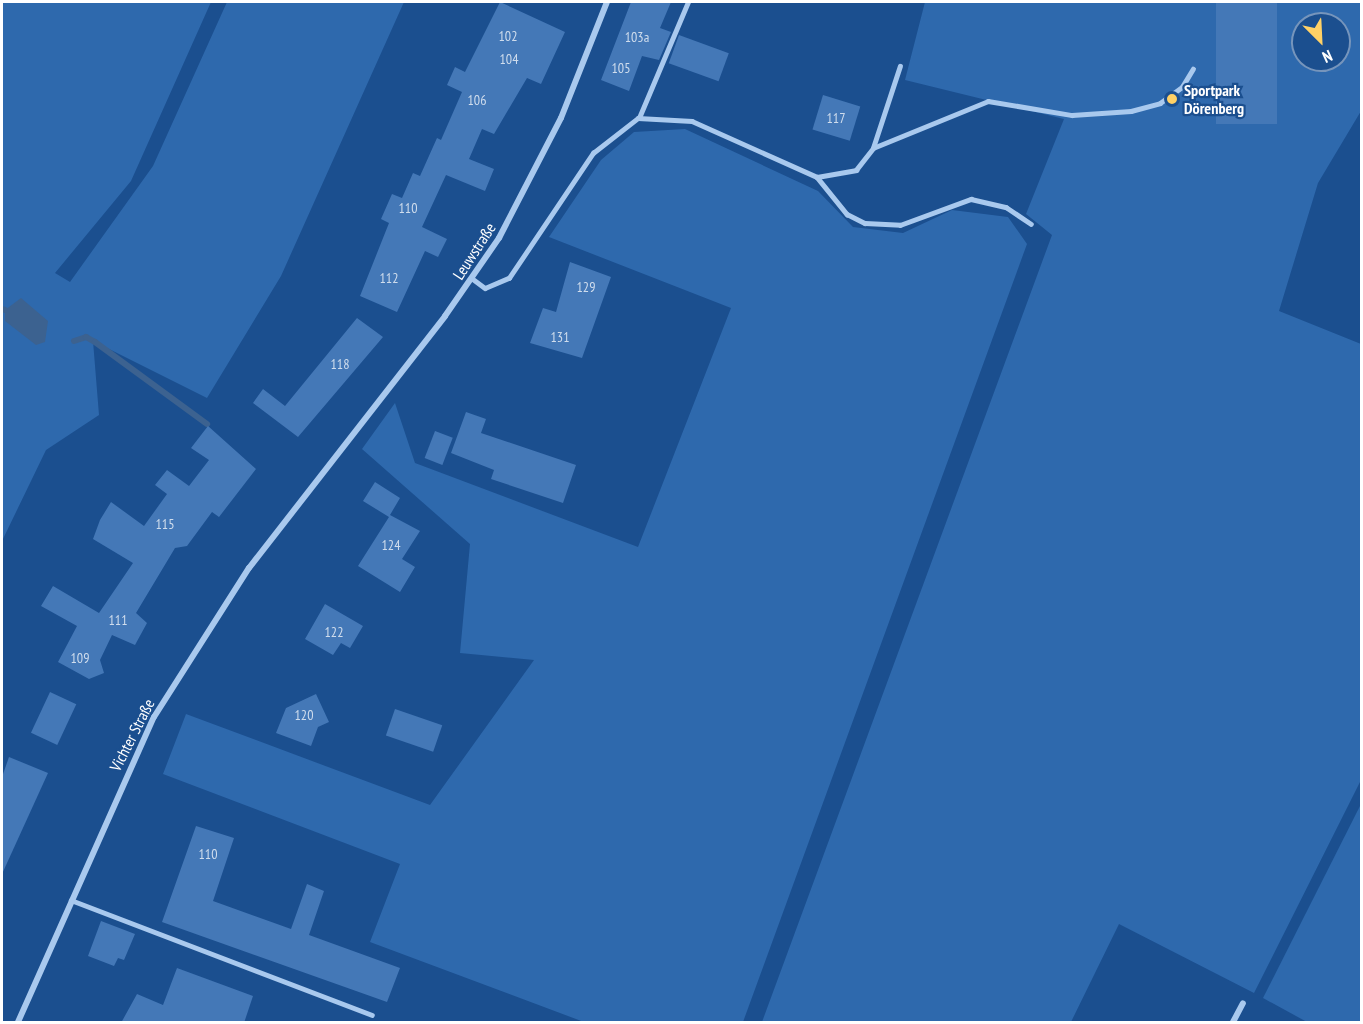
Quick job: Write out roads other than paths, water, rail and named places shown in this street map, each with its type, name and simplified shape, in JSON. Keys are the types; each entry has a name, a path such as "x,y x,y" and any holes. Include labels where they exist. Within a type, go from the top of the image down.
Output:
{"street":[{"name":"Leuwstraße","path":"312,483 473,279 561,118 607,2"},
{"name":"Vichter Straße","path":"18,1023 69,900 154,717 236,587 312,483"},
{"path":"1233,1023 1243,1003"}],"lane":[{"path":"473,279 486,288 509,278 593,153 638,118 688,2"},
{"path":"817,177 856,170 873,148 900,66"},
{"path":"873,148 988,101 1072,115 1131,111 1160,103 1182,87 1193,69"},
{"path":"638,118 692,121 817,177 847,214 865,223 900,225 970,200 1006,207 1031,224"},
{"path":"69,900 372,1014"}],"waterway":[{"path":"74,341 86,337 95,342 207,424"}],"place":[{"name":"Sportpark Dörenberg","path":"1172,99"}]}
